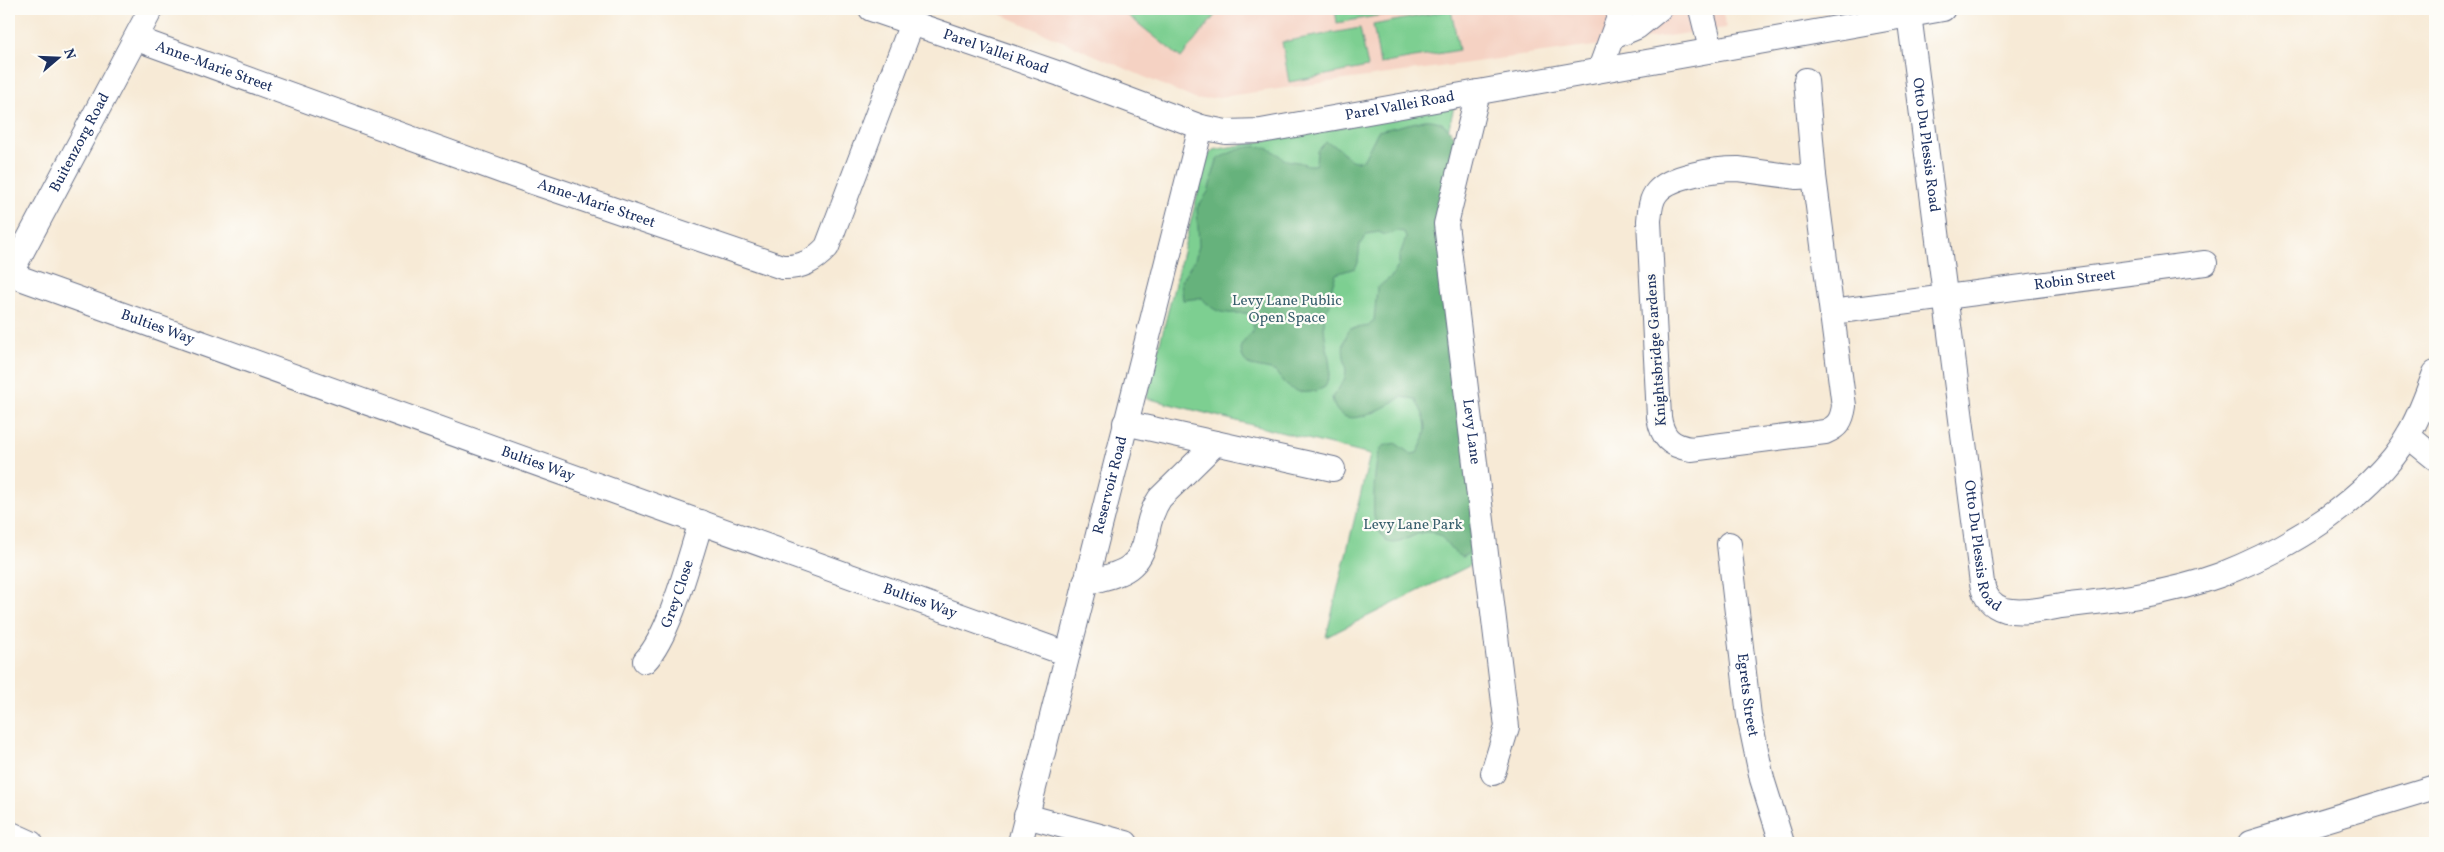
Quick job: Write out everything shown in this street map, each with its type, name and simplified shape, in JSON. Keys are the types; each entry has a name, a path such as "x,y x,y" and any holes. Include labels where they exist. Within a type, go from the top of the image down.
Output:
{"street":[{"name":"Buitenzorg Road","path":"9,275 137,39 151,9"},
{"name":"Parel Vallei Road","path":"872,9 1060,74 1201,127 1226,132 1261,131 1710,49 1943,9"},
{"path":"1600,69 1622,9"},
{"path":"1613,37 1637,27 1660,9"},
{"path":"1701,9 1710,49"},
{"name":"Otto Du Plessis Road","path":"1909,14 1982,583 1988,600 2005,610 2043,609 2147,595 2182,587 2221,574 2276,549 2326,519 2355,496 2394,455 2408,436 2435,373"},
{"name":"Anne-Marie Street","path":"137,39 524,179 782,268 793,268 816,258 827,247 912,23"},
{"name":"Knightsbridge Gardens","path":"1806,80 1814,176 1844,406 1843,416 1834,429 1825,432 1691,449 1678,447 1667,440 1661,431 1658,407 1648,221 1653,197 1667,184 1713,170 1738,168 1797,177 1814,176"},
{"name":"Levy Lane","path":"1478,92 1446,224 1507,727 1493,773"},
{"name":"Reservoir Road","path":"1020,843 1201,127"},
{"name":"Robin Street","path":"1945,297 2205,263"},
{"name":"Bulties Way","path":"9,275 1068,654"},
{"path":"1832,312 1945,297"},
{"path":"1125,423 1333,468"},
{"path":"2408,436 2435,458"},
{"path":"1085,583 1114,575 1139,560 1144,552 1153,507 1216,443"},
{"name":"Grey Close","path":"645,661 652,653 663,631 701,522"},
{"name":"Egrets Street","path":"1729,544 1749,716 1762,779 1782,843"},
{"path":"2250,843 2309,835 2435,787"},
{"path":"1026,816 1126,843"},
{"path":"9,833 31,843"}],"shaded area":[{"path":"989,9 1722,9 1726,28 1197,100"}],"green space":[{"path":"1120,9 1220,9 1181,58"},
{"path":"1335,9 1416,9 1337,23"},
{"path":"1451,10 1459,50 1380,64 1373,25"},
{"path":"1360,28 1368,67 1289,82 1282,42"},
{"name":"Levy Lane Public Open Space","path":"1454,107 1432,197 1477,562 1326,637 1370,455 1146,398 1207,157 1213,150"},
{"name":"Levy Lane Public Open Space","path":"1425,120 1437,121 1446,126 1453,134 1458,145 1450,302 1444,319 1446,357 1460,400 1479,540 1473,551 1462,557 1453,551 1439,535 1433,533 1416,534 1397,543 1391,543 1386,541 1378,530 1374,516 1374,491 1380,450 1383,446 1395,443 1411,454 1417,453 1426,432 1426,426 1423,414 1415,399 1401,397 1373,413 1352,418 1343,416 1336,409 1332,397 1343,382 1346,374 1343,351 1346,337 1350,329 1369,326 1374,320 1377,288 1392,276 1399,265 1399,257 1406,238 1404,232 1397,231 1385,235 1379,232 1367,234 1360,244 1358,263 1355,268 1336,274 1332,286 1334,299 1328,306 1324,323 1330,372 1325,387 1310,392 1297,391 1286,384 1276,372 1248,364 1244,360 1241,345 1254,330 1252,318 1247,313 1217,311 1202,298 1183,300 1181,281 1195,259 1199,246 1197,208 1208,192 1217,160 1237,150 1259,146 1273,151 1285,160 1313,165 1316,164 1317,151 1326,142 1337,147 1350,159 1359,161 1364,159 1378,131"}],"park label":[{"name":"Levy Lane Park","path":"1413,525"}]}
